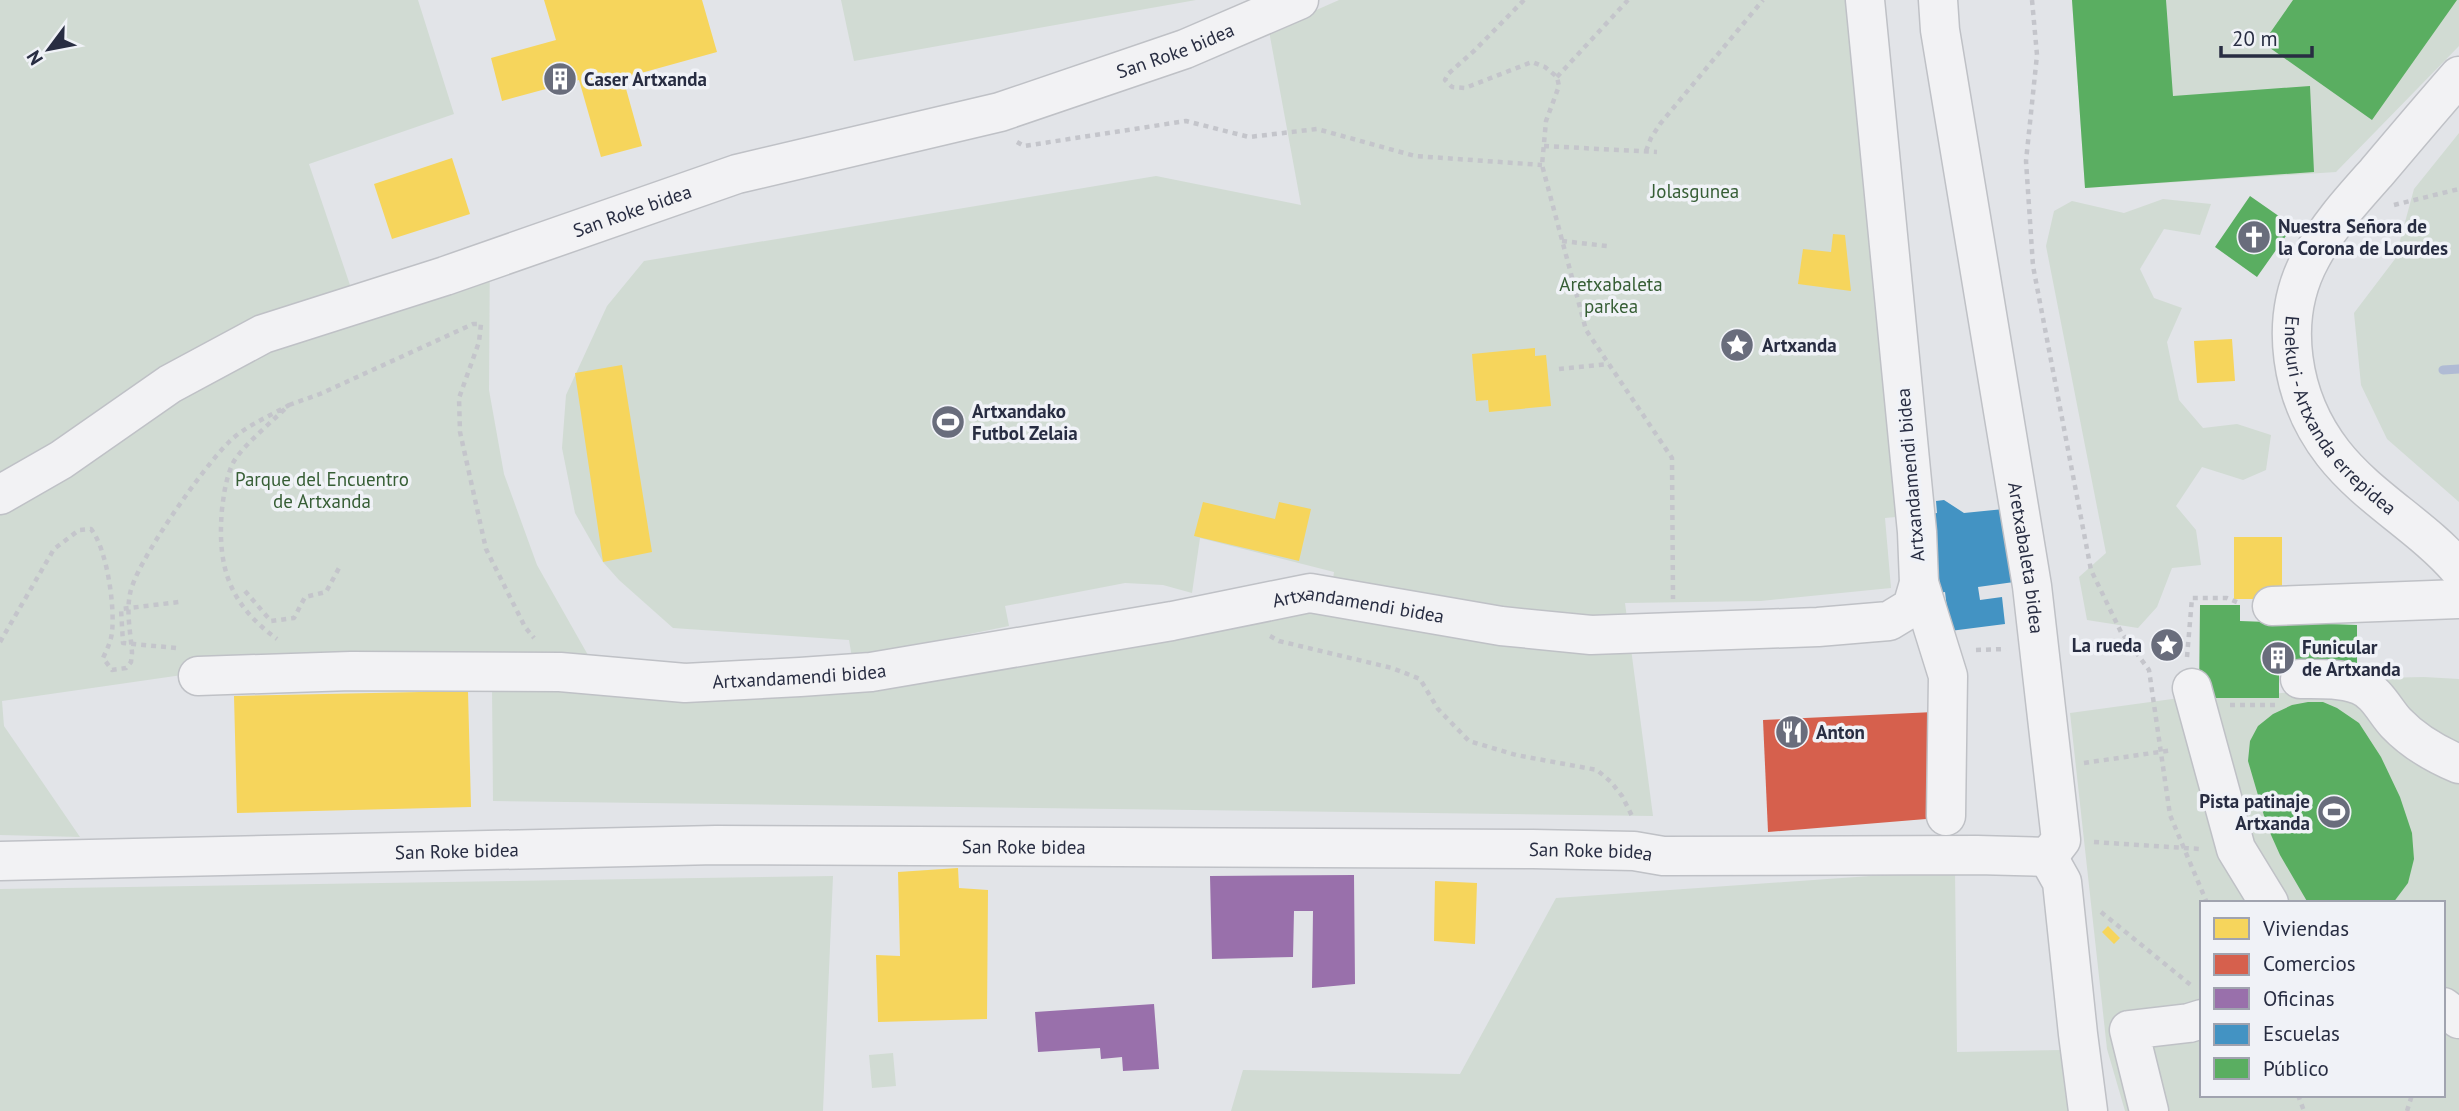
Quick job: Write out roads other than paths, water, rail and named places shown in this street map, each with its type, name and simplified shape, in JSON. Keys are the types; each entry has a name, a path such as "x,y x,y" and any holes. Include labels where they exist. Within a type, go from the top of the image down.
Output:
{"street":[{"name":"San Roke bidea","path":"0,495 61,460 170,384 263,334 445,276 737,174 1000,111 1185,49 1298,0"},
{"name":"Artxandamendi bidea","path":"187,662 312,673 560,671 685,683 871,671 1172,621 1310,593 1514,628 1591,635 1818,628 1889,621 1912,607 1919,583 1916,518 1865,0"},
{"name":"Aretxabaleta bidea","path":"1938,0 1942,43 2032,586 2053,767 2057,860 2088,1111"},
{"name":"Enekuri - Artxanda errepidea","path":"2459,76 2332,224 2310,259 2299,289 2293,317 2292,343 2294,368 2300,391 2312,420 2334,454 2459,569"},
{"path":"1919,583 1948,676 1945,816"},
{"path":"2272,606 2459,598"},
{"path":"2300,679 2333,678 2361,686 2379,699 2396,723 2431,752 2459,764"},
{"path":"2192,687 2236,849 2268,901"},
{"name":"San Roke bidea","path":"0,862 716,845 1634,851 1663,856 1977,855 2057,860"},
{"path":"2148,1111 2129,1030 2189,1023 2200,1007"},
{"path":"2078,1034 2095,1060 2108,1111"}],"waterway":[{"path":"2443,370 2459,369"}],"place":[{"name":"Caser Artxanda","path":"560,79"},
{"name":"Nuestra Señora de la Corona de Lourdes","path":"2254,237"},
{"name":"Artxanda","path":"1737,345"},
{"name":"Artxandako Futbol Zelaia","path":"948,422"},
{"name":"La rueda","path":"2167,645"},
{"name":"Funicular de Artxanda","path":"2278,658"},
{"name":"Anton","path":"1792,732"},
{"name":"Pista patinaje Artxanda","path":"2334,812"}],"park label":[{"name":"Jolasgunea","path":"1695,191"},
{"name":"Aretxabaleta parkea","path":"1611,295"},
{"name":"Parque del Encuentro de Artxanda","path":"322,490"}]}
